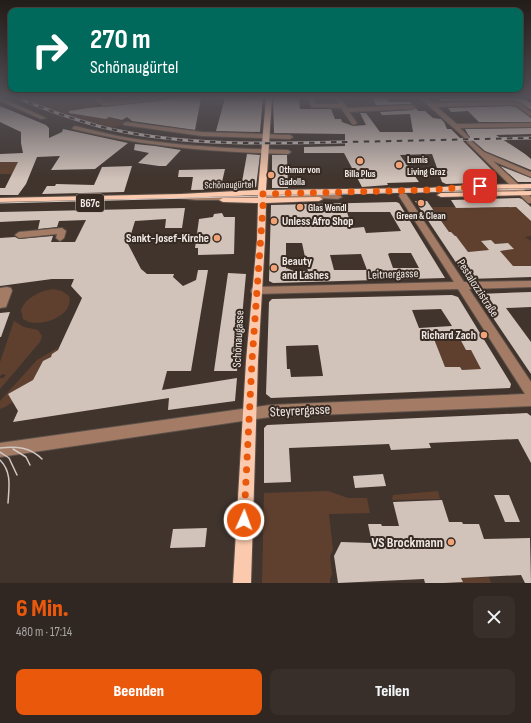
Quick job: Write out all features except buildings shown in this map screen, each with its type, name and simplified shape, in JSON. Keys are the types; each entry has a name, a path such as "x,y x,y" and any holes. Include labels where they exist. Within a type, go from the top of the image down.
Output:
{"main road":[{"name":"Schönaugasse","path":"242,583 256,291 267,125"},
{"name":"Schönaugürtel","path":"262,197 304,200 338,197 440,195 524,189"},
{"name":"Schönaugürtel","path":"0,206 224,200 428,190"},
{"name":"B67c","path":"0,200 182,196"}],"street":[{"path":"135,125 202,134 290,137"},
{"path":"455,126 515,125"},
{"path":"455,126 482,153 524,189 531,201"},
{"path":"75,128 126,139 170,146 288,152"},
{"path":"482,153 490,155 531,175"},
{"path":"428,190 467,191 524,189"},
{"path":"182,196 196,198 262,197"},
{"name":"Pestalozzistraße","path":"403,196 531,394"},
{"path":"19,235 62,231 60,238"},
{"name":"Leitnergasse","path":"256,291 531,284"},
{"path":"0,292 7,291 2,304 0,304"},
{"name":"Steyrergasse","path":"0,450 270,411 531,400"}],"shaded area":[{"path":"102,125 119,125 115,127"},
{"path":"0,162 18,162 12,174 0,174"},
{"path":"432,207 516,207 531,221 531,236 525,237 531,241 531,266 512,267 500,251 513,249 508,243 495,244 491,240 481,242 489,250 468,252 451,232 449,232"},
{"path":"53,289 62,291 69,296 69,303 66,310 61,315 46,322 37,323 23,319 21,310 23,305 30,298 43,291"},
{"path":"14,321 24,327 38,330 42,336 40,342 0,389 0,378 3,378 6,375 3,374 0,376 0,362"},
{"path":"459,337 466,350 471,350 481,369 462,370 460,367 450,367 446,370 434,339"},
{"path":"59,347 51,357 43,361 33,380 8,394 13,402 0,409 0,401 37,360"},
{"path":"328,491 348,498 367,498 370,513 329,514 333,550 330,556 332,574 330,583 262,583 264,493"},
{"path":"438,491 440,499 392,500 393,495"},
{"path":"489,577 491,583 444,583 462,582 461,578"}],"tram line":[{"path":"0,203 531,189"},
{"path":"0,448 22,448 33,452 42,459"},
{"path":"13,449 26,457 30,465"},
{"path":"0,452 9,458 17,475"},
{"path":"0,460 4,465 9,480 8,503"}],"railway":[{"path":"95,125 128,133 158,137 250,143 531,138"}],"place":[{"name":"Billa Plus","path":"360,161"},
{"name":"Lumis Living Graz","path":"399,165"},
{"name":"Othmar von Gadolla","path":"271,175"},
{"name":"Green & Clean","path":"421,203"},
{"name":"Glas Wendl","path":"300,207"},
{"name":"Unless Afro Shop","path":"274,221"},
{"name":"Sankt-Josef-Kirche","path":"217,238"},
{"name":"Beauty and Lashes","path":"274,268"},
{"name":"Richard Zach","path":"484,335"},
{"name":"VS Brockmann","path":"451,542"}],"route":[{"path":"244,520 250,429 256,291 263,206 262,194 428,190 480,186"}]}
